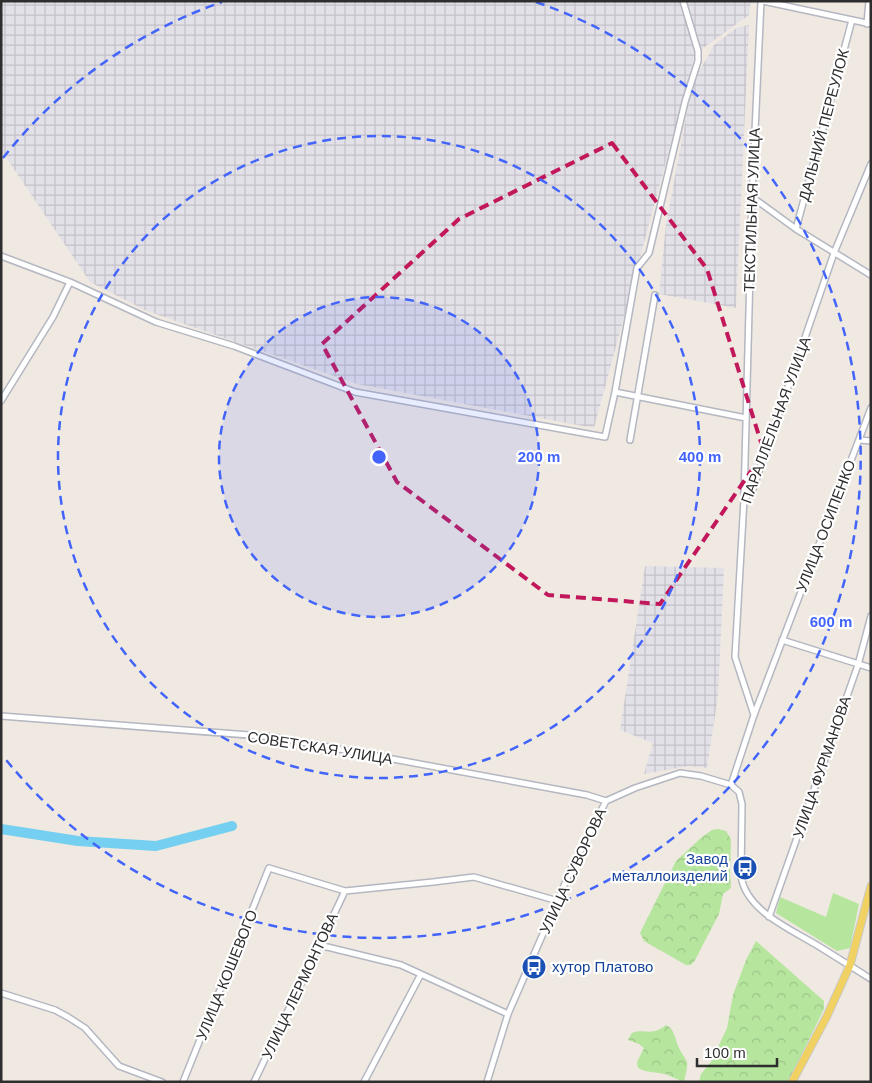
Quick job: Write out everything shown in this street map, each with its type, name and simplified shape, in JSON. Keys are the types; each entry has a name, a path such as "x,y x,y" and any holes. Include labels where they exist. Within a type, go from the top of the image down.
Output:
{"main road":[{"path":"792,1082 827,1016 850,965 871,886"}],"street":[{"path":"1,256 70,282 156,322 234,346 355,392 605,437 637,268 649,253 685,102 698,62 698,51 683,1"},
{"path":"762,1 869,24 869,1"},
{"name":"ТЕКСТИЛЬНАЯ УЛИЦА","path":"744,499 752,197 762,1"},
{"name":"ДАЛЬНИЙ ПЕРЕУЛОК","path":"796,229 852,20"},
{"name":"ПАРАЛЛЕЛЬНАЯ УЛИЦА","path":"754,715 735,657 744,499 753,489 834,253 871,164"},
{"path":"752,197 796,229 871,276"},
{"path":"1,400 53,317 70,282"},
{"path":"630,440 655,295"},
{"path":"615,392 746,418"},
{"name":"УЛИЦА ОСИПЕНКО","path":"731,785 754,715 871,408"},
{"path":"860,440 871,441"},
{"name":"УЛИЦА ФУРМАНОВА","path":"769,917 858,665 871,616"},
{"path":"782,640 871,668"},
{"name":"СОВЕТСКАЯ УЛИЦА","path":"1,716 274,737 586,795 606,801"},
{"path":"606,801 635,788 680,774 701,776 731,785 739,792 742,804 742,883 753,901 769,917 871,979"},
{"name":"УЛИЦА СУВОРОВА","path":"487,1082 508,1014 587,834 606,801"},
{"name":"УЛИЦА КОШЕВОГО","path":"184,1082 269,868 344,891"},
{"path":"344,891 474,877 558,901"},
{"name":"УЛИЦА ЛЕРМОНТОВА","path":"254,1082 344,891"},
{"path":"320,945 401,965 508,1014"},
{"path":"364,1082 421,974"},
{"path":"1,993 55,1010 68,1017 84,1028 119,1066 162,1082"}],"highlighted area":[{"path":"612,143 707,269 764,452 660,604 548,595 397,482 322,344 459,219"}],"shaded area":[{"path":"1,1 751,1 749,15 695,54 594,428 357,384 147,311 90,282 1,150"},
{"path":"749,25 736,308 659,294 666,224 693,81 713,46 736,28"},
{"path":"645,566 724,568 718,696 707,768 689,766 644,774 653,743 620,730"}],"green space":[{"path":"712,830 726,831 731,839 731,888 723,894 719,914 694,962 686,965 644,941 640,933 676,861 702,837"},
{"path":"833,893 859,904 850,948 837,951 776,913 780,897 826,917"},
{"path":"756,941 824,1001 824,1009 788,1082 699,1082 701,1074 711,1062 727,1028 733,995 746,960"},
{"path":"666,1025 673,1032 687,1062 684,1082 665,1074 638,1068 637,1062 644,1048 628,1040 632,1033 656,1031"}],"waterway":[{"path":"1,829 78,841 156,846 232,826"}],"place":[{"name":"Завод металлоизделий","path":"745,868"},
{"name":"хутор Платово","path":"534,967"}]}
